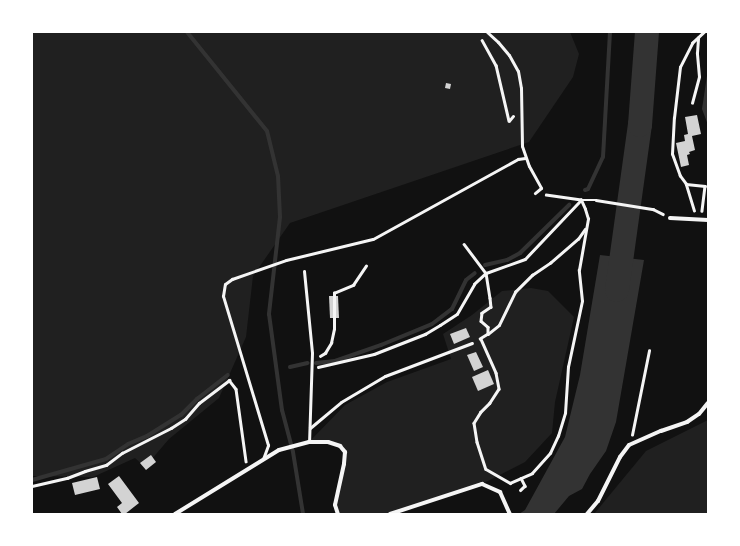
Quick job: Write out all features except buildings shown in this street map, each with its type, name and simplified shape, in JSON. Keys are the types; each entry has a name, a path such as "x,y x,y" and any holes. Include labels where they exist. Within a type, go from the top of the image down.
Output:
{"street":[{"path":"670,218 708,220"},
{"path":"587,514 598,501 620,457 629,445 661,431 687,422 699,414 708,403"},
{"path":"175,514 279,450 309,442 328,442 340,446 344,452 344,464 335,505 338,514"},
{"path":"390,514 482,484 500,492 510,514"}],"lane":[{"path":"486,32 498,42 509,55 518,71 521,88 521,139 525,158 536,182 541,188 535,193"},
{"path":"263,459 268,445 223,296 226,284 232,279 286,260 373,239 518,159 525,158"},
{"path":"304,270 312,353 309,442"},
{"path":"310,428 341,402 385,376 472,343"}],"path":[{"path":"693,220 694,208 686,184 680,176 672,154 674,118 680,67 692,43 704,32"},
{"path":"479,34 496,65 509,121 516,112"},
{"path":"692,103 699,77 697,53 698,37"},
{"path":"686,184 708,186"},
{"path":"701,220 704,186"},
{"path":"535,193 581,200 596,200 653,210"},
{"path":"481,339 496,373 500,389 474,423 477,442 486,469 510,483 532,473 550,453 565,413 568,367 582,301 579,270 588,219 581,200"},
{"path":"312,368 374,354 425,334 456,314 474,284 486,274 525,260 581,200"},
{"path":"472,343 481,339 499,325 516,292 532,275 550,263 578,239 586,227"},
{"path":"464,244 486,274 491,307 482,313 482,321 488,327 488,334"},
{"path":"312,353 318,357 330,348 334,329 334,293 353,285 366,266"},
{"path":"629,445 649,351"},
{"path":"32,486 67,478 106,465 122,453 171,428 185,419 199,404 229,380 236,389 246,454 246,470"},
{"path":"521,478 525,486 521,490"}],"shaded area":[{"path":"32,32 570,32 579,54 573,77 529,142 290,223 253,276 246,337 219,398 169,439 145,467 135,458 93,477 32,476"},
{"path":"708,69 708,125 702,109"},
{"path":"600,255 644,260 616,422 606,451 590,474 582,489 569,496 554,514 519,514 525,510 565,437 580,375"},
{"path":"531,288 548,291 574,317 555,402 552,433 525,462 482,484 390,514 338,514 335,505 345,452 340,446 328,442 309,442 345,405 387,382 451,359 443,334 472,315 502,291"},
{"path":"708,420 708,514 594,514 646,451"}],"waterway":[{"path":"187,32 267,131 278,176 280,217 269,314 282,410 293,452 303,514"},
{"path":"585,190 588,189 603,157 610,32"},
{"path":"617,290 640,125 647,32"},
{"path":"485,265 507,260 520,253 569,205"},
{"path":"316,363 335,361 381,345 432,324 452,309 466,280 475,273"},
{"path":"290,367 308,363"},
{"path":"32,480 106,459 128,444 147,436 181,415 197,399 228,375"}]}
